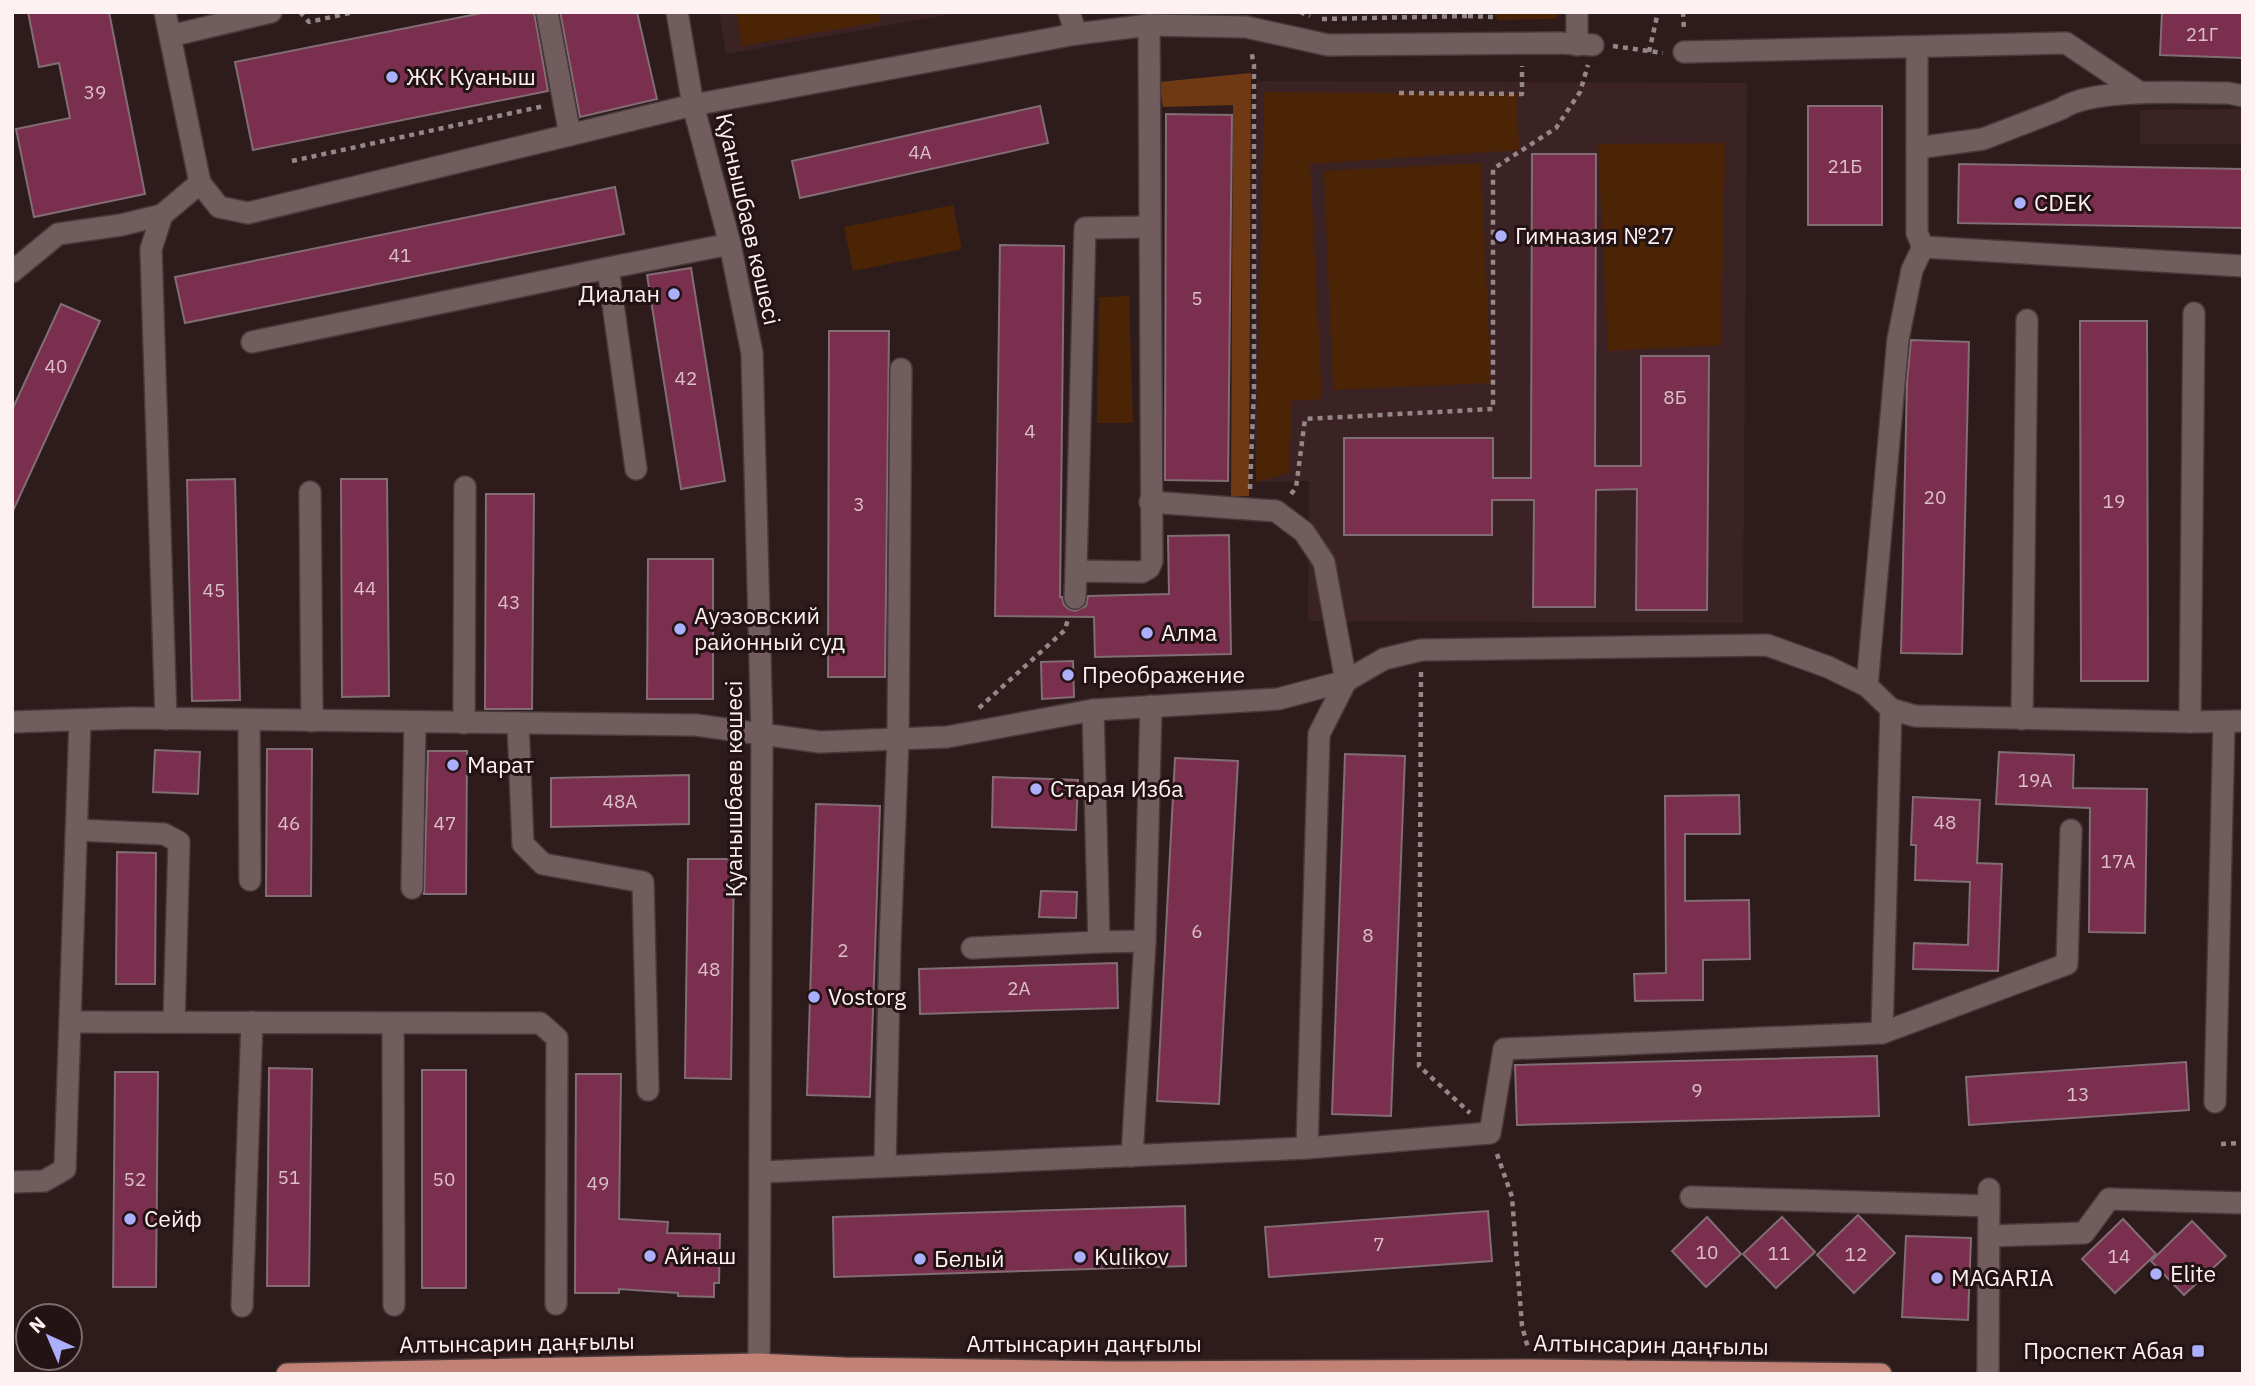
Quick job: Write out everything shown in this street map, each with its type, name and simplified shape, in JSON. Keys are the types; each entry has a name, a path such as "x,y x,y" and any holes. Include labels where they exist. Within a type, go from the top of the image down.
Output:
{"main road":[{"name":"Алтынсарин даңғылы","path":"287,1374 758,1364 844,1371 1881,1374"}],"street":[{"path":"165,12 200,183 219,207 248,213 693,105 1076,34 1149,25 1246,27 1328,45 1585,45 1577,12"},
{"path":"170,36 271,12"},
{"path":"547,12 570,135"},
{"name":"Қуанышбаев көшесі","path":"677,12 693,105 730,244 752,353 762,735 758,1364"},
{"path":"1069,12 1076,34"},
{"path":"1076,571 1142,572 1149,568 1152,561 1149,25"},
{"path":"1684,52 2066,43 2138,92"},
{"path":"1867,687 1898,339 1912,270 1923,247 1917,233 1917,47"},
{"path":"1917,148 1983,139 2061,108 2071,101 2138,92 2228,93 2243,96"},
{"path":"12,272 58,234 121,225 162,215 200,183"},
{"path":"162,215 152,249 166,719"},
{"path":"1075,598 1084,228 1149,227"},
{"path":"251,342 730,244"},
{"path":"1923,247 2243,265"},
{"path":"608,268 636,469"},
{"path":"2190,722 2194,313"},
{"path":"2022,719 2027,320"},
{"path":"885,1166 898,739 901,369"},
{"path":"464,723 465,487"},
{"path":"310,492 312,721"},
{"path":"1150,502 1276,511 1304,532 1324,562 1346,681 1320,734 1307,1148"},
{"path":"12,722 166,719 696,725 820,742 947,737 1093,710 1279,699 1346,681 1384,659 1421,650 1767,645 1828,667 1867,687 1891,709 1915,716 2233,721 2215,1102"},
{"path":"1132,1156 1145,941 1150,706"},
{"path":"1882,1033 1891,709"},
{"path":"1093,710 1099,942"},
{"path":"12,1182 44,1181 65,1169 80,720"},
{"path":"249,721 250,880"},
{"path":"412,888 415,722"},
{"path":"518,723 523,844 543,864 643,882 648,1090"},
{"path":"77,830 164,834 180,842 174,1022"},
{"path":"760,1172 1307,1148 1490,1133 1504,1049 1882,1033 2067,964 2071,830"},
{"path":"972,948 1145,941"},
{"path":"70,1022 540,1023 557,1038 556,1304"},
{"path":"242,1306 252,1023"},
{"path":"393,1023 394,1304"},
{"path":"1692,1197 1989,1197 1988,1374"},
{"path":"1989,1236 2084,1233 2109,1199 2243,1203"}],"path":[{"path":"300,12 309,22 355,12"},
{"path":"1300,12 1320,19 1468,14 1493,17"},
{"path":"1649,52 1658,12"},
{"path":"1246,27 1254,65 1254,389 1248,507"},
{"path":"1276,511 1296,488 1305,419 1493,409 1493,169 1556,128 1580,92 1585,45 1606,45 1658,53"},
{"path":"1399,93 1522,94 1522,71"},
{"path":"292,161 564,101"},
{"path":"977,710 1065,630 1075,598"},
{"path":"1421,650 1419,1066 1490,1133 1512,1197 1522,1326 1534,1372"},
{"path":"2221,1143 2243,1143"}],"shaded area":[{"path":"719,12 963,12 726,54"},
{"path":"736,12 878,12 880,22 742,46"},
{"path":"1493,12 1561,12 1555,19 1498,20"},
{"path":"1251,73 1249,496 1231,496 1233,105 1163,107 1159,82"},
{"name":"Гимназия №27","path":"1257,81 1747,83 1743,623 1308,621 1309,481 1256,482 1254,389"},
{"path":"1264,92 1517,94 1519,150 1310,164 1322,399 1292,401 1289,473 1256,482"},
{"path":"2243,109 2243,144 2140,144 2140,110"},
{"path":"1725,143 1721,345 1608,351 1598,144"},
{"path":"1481,163 1491,383 1333,390 1324,171"},
{"path":"953,205 962,249 853,271 844,227"},
{"path":"1129,296 1133,423 1097,423 1099,297"}],"building":[{"path":"28,12 109,12 145,194 34,217 16,129 70,118 59,63 39,67"},
{"name":"ЖК Куаныш","path":"487,12 534,12 548,91 253,150 235,62"},
{"path":"560,12 637,12 657,99 580,117"},
{"path":"2162,12 2243,12 2243,58 2160,55"},
{"path":"1040,106 1048,143 800,198 792,161"},
{"path":"1808,106 1882,106 1882,225 1808,225"},
{"path":"1166,114 1232,115 1228,481 1165,480"},
{"path":"1532,154 1596,154 1595,466 1641,466 1641,356 1709,356 1707,610 1636,610 1637,489 1596,490 1595,607 1533,607 1534,500 1492,500 1492,535 1344,535 1344,438 1493,438 1493,478 1531,478"},
{"path":"1959,164 2243,169 2243,228 1958,223"},
{"path":"615,187 624,234 185,323 175,277"},
{"path":"1000,245 1064,246 1060,597 1064,605 1075,611 1086,606 1088,596 1169,594 1168,536 1229,535 1231,654 1095,657 1094,617 995,616"},
{"path":"691,268 725,481 681,489 647,275"},
{"path":"61,304 100,321 12,513 12,410"},
{"path":"2080,321 2147,321 2148,681 2081,681"},
{"path":"829,331 889,331 885,677 828,677"},
{"path":"1911,340 1969,342 1962,654 1901,653 1907,381"},
{"path":"235,479 240,700 192,701 187,480"},
{"path":"341,479 387,479 389,696 342,697"},
{"path":"486,494 534,494 532,709 485,709"},
{"name":"Ауэзовский районный суд","path":"648,559 713,559 713,699 647,699"},
{"path":"1073,661 1074,697 1042,699 1041,662"},
{"path":"267,749 312,749 311,896 266,896"},
{"path":"155,750 200,752 198,794 153,792"},
{"path":"428,751 467,751 466,894 424,894"},
{"path":"1999,752 2074,755 2073,788 2147,789 2145,933 2089,932 2090,808 1996,804"},
{"path":"1345,754 1405,756 1391,1116 1332,1114"},
{"path":"1175,758 1238,761 1219,1104 1157,1101"},
{"path":"689,775 689,824 551,827 551,778"},
{"path":"993,777 1078,780 1076,830 992,827"},
{"path":"1739,795 1740,834 1685,834 1685,901 1749,900 1750,959 1703,960 1703,1000 1635,1001 1634,974 1666,973 1665,796"},
{"path":"1913,797 1980,800 1977,863 2002,864 1998,971 1913,969 1914,943 1968,945 1970,882 1915,880 1916,845 1911,845"},
{"path":"816,804 880,806 870,1097 807,1095"},
{"path":"117,852 156,853 155,984 116,984"},
{"path":"688,859 734,859 731,1079 685,1078"},
{"path":"1041,891 1077,892 1076,918 1039,917"},
{"path":"1117,963 1118,1008 920,1014 919,969"},
{"path":"1877,1056 1879,1116 1517,1125 1515,1065"},
{"path":"2186,1062 2189,1110 1969,1125 1966,1077"},
{"path":"269,1068 312,1069 309,1286 267,1286"},
{"path":"422,1070 466,1070 466,1288 422,1288"},
{"path":"115,1072 158,1072 156,1287 113,1287"},
{"path":"576,1074 621,1074 619,1219 668,1222 667,1233 720,1234 719,1283 714,1283 714,1297 619,1289 619,1293 575,1293"},
{"path":"1185,1206 1186,1266 834,1277 833,1217"},
{"path":"1488,1211 1492,1261 1269,1277 1265,1227"},
{"path":"1858,1215 1895,1253 1854,1293 1817,1255"},
{"path":"1707,1217 1741,1254 1706,1287 1672,1251"},
{"path":"1782,1217 1815,1252 1776,1288 1743,1254"},
{"path":"2123,1219 2156,1254 2115,1293 2082,1259"},
{"path":"2192,1221 2226,1256 2184,1295 2151,1261"},
{"name":"MAGARIA","path":"1906,1236 1971,1238 1968,1320 1902,1317"}],"place":[{"name":"ЖК Куаныш","path":"392,77"},
{"name":"CDEK","path":"2020,203"},
{"name":"Гимназия №27","path":"1501,236"},
{"name":"Диалан","path":"674,294"},
{"name":"Ауэзовский районный суд","path":"680,629"},
{"name":"Алма","path":"1147,633"},
{"name":"Преображение","path":"1068,675"},
{"name":"Марат","path":"453,765"},
{"name":"Старая Изба","path":"1036,789"},
{"name":"Vostorg","path":"814,997"},
{"name":"Сейф","path":"130,1219"},
{"name":"Айнаш","path":"650,1256"},
{"name":"Kulikov","path":"1080,1257"},
{"name":"Белый","path":"920,1259"},
{"name":"Elite","path":"2156,1274"},
{"name":"MAGARIA","path":"1937,1278"},
{"name":"Проспект Абая","path":"2198,1351"}]}
